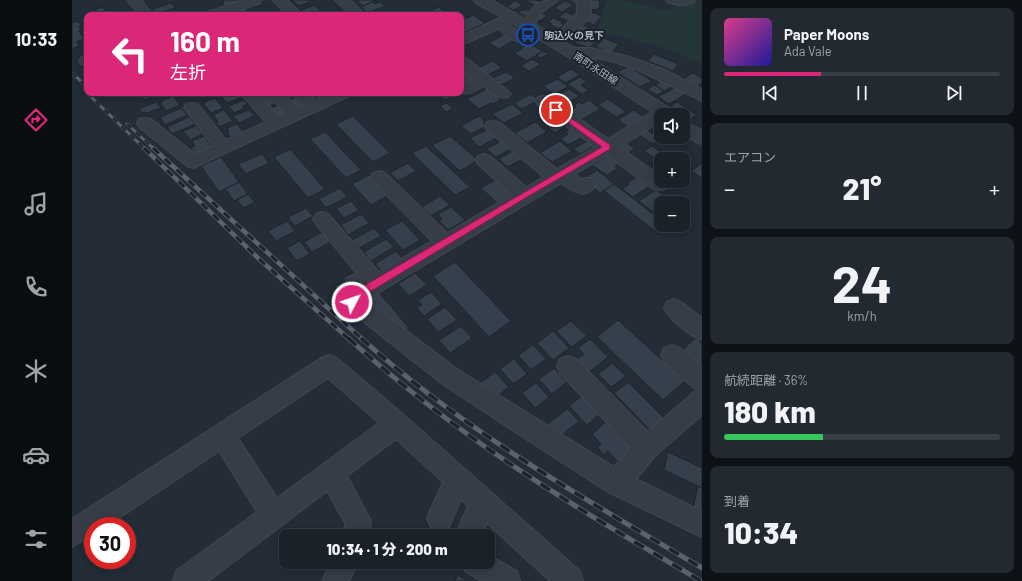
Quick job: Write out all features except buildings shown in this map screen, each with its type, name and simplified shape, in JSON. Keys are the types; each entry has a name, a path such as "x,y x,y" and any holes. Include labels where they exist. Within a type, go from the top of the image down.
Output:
{"street":[{"path":"134,0 144,12"},
{"path":"279,0 293,12"},
{"path":"342,0 356,12"},
{"name":"南町永田線","path":"481,0 528,25 572,52 656,108"},
{"path":"568,30 584,14 584,2 580,0"},
{"path":"673,0 680,2 688,0"},
{"path":"217,12 248,1"},
{"path":"528,25 536,11 548,1"},
{"path":"464,40 513,17"},
{"path":"500,24 520,38"},
{"path":"572,52 585,52 608,56 646,68 678,82 702,96"},
{"path":"464,63 504,94"},
{"path":"465,89 485,80"},
{"path":"251,96 277,124"},
{"path":"278,96 296,115"},
{"path":"302,96 313,107"},
{"path":"145,123 193,162 336,96"},
{"path":"543,101 654,180"},
{"path":"192,108 223,148"},
{"path":"654,120 524,195 377,283 354,297 352,302 449,376 617,483 702,524"},
{"path":"493,126 559,175 581,188 587,184"},
{"path":"690,130 702,138"},
{"path":"484,160 524,195"},
{"path":"380,177 441,246"},
{"path":"400,209 441,246"},
{"path":"322,219 377,283"},
{"path":"674,308 702,332"},
{"path":"672,355 702,381"},
{"path":"72,534 329,365 397,424 570,581"},
{"path":"568,366 647,448"},
{"path":"617,483 647,448 702,400"},
{"path":"186,581 397,424"},
{"path":"223,435 274,516"},
{"path":"331,473 358,521 357,529"},
{"path":"440,518 457,479"},
{"path":"471,529 483,502"},
{"path":"335,581 341,569"},
{"path":"486,569 507,581"}],"shaded area":[{"path":"607,0 624,0 669,11 679,0 702,0 702,63 663,48 597,31"}],"railway":[{"path":"72,73 84,84"},
{"path":"90,96 145,149"},
{"path":"127,124 154,149"},
{"path":"144,148 259,259 349,339"},
{"path":"153,148 362,339"},
{"path":"348,338 429,405 515,467 590,515 701,581"},
{"path":"361,338 441,403 483,433 569,489 702,568"}],"place":[{"name":"駒込火の見下","path":"528,35"}],"route":[{"path":"352,302 354,297 524,195 608,147 556,110"}]}
